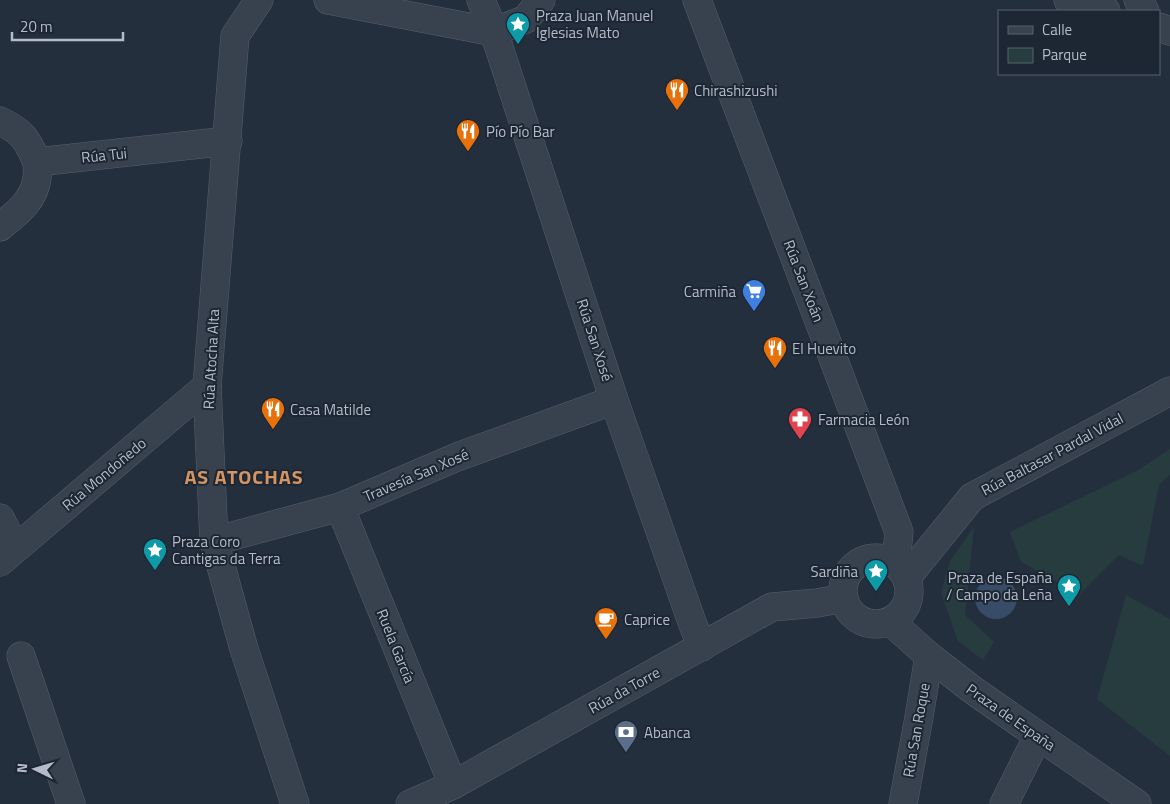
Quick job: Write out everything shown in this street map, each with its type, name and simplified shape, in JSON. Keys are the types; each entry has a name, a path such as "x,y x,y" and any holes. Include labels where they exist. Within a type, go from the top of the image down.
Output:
{"street":[{"name":"Rúa Atocha Alta","path":"259,0 235,36 207,386 214,542 244,649 295,804"},
{"path":"328,0 494,32 526,19 540,0"},
{"name":"Rúa San Xosé","path":"481,0 494,32 614,400 702,647"},
{"name":"Rúa San Xoán","path":"697,0 899,532 901,570"},
{"path":"1068,0 1103,10"},
{"path":"0,121 20,132 30,145 37,162 37,178 32,195 24,207 0,227"},
{"name":"Rúa Tui","path":"37,162 228,141"},
{"name":"Rúa Mondoñedo","path":"8,555 207,386"},
{"name":"Rúa Baltasar Pardal Vidal","path":"901,570 972,497 1170,391"},
{"name":"Travesía San Xosé","path":"214,542 340,507 457,457 614,400"},
{"name":"Ruela García","path":"340,507 453,785"},
{"path":"0,518 8,555"},
{"path":"879,558 901,570 910,594 904,610 891,622 874,626 857,620 846,606 842,589 848,572 862,561 879,558"},
{"name":"Rúa da Torre","path":"410,804 453,785 772,607 817,603 844,598"},
{"name":"Praza de España","path":"891,622 928,656 974,691 1137,804"},
{"path":"21,656 71,804"},
{"name":"Rúa San Roque","path":"903,804 928,656"},
{"path":"1004,804 1038,736"}],"green space":[{"path":"1170,449 1170,475 1159,485 1143,566 1119,555 1080,594 1021,562 1010,532 1138,470"},
{"path":"974,527 965,615 994,642 983,660 958,641 941,593 950,561"},
{"path":"1126,595 1170,619 1170,756 1097,699"}],"water":[{"path":"996,577 1011,583 1017,598 1011,613 996,619 981,613 975,598 981,583"}],"place":[{"name":"Praza Juan Manuel Iglesias Mato","path":"518,45"},
{"name":"Chirashizushi","path":"677,111"},
{"name":"Pío Pío Bar","path":"468,152"},
{"name":"Carmiña","path":"754,312"},
{"name":"El Huevito","path":"775,369"},
{"name":"Casa Matilde","path":"273,430"},
{"name":"Farmacia León","path":"800,440"},
{"name":"Praza Coro Cantigas da Terra","path":"155,571"},
{"name":"Sardiña","path":"876,592"},
{"name":"Praza de España / Campo da Leña","path":"1069,607"},
{"name":"Caprice","path":"606,640"},
{"name":"Abanca","path":"626,753"}],"district":[{"name":"AS ATOCHAS","path":"244,476"}]}
